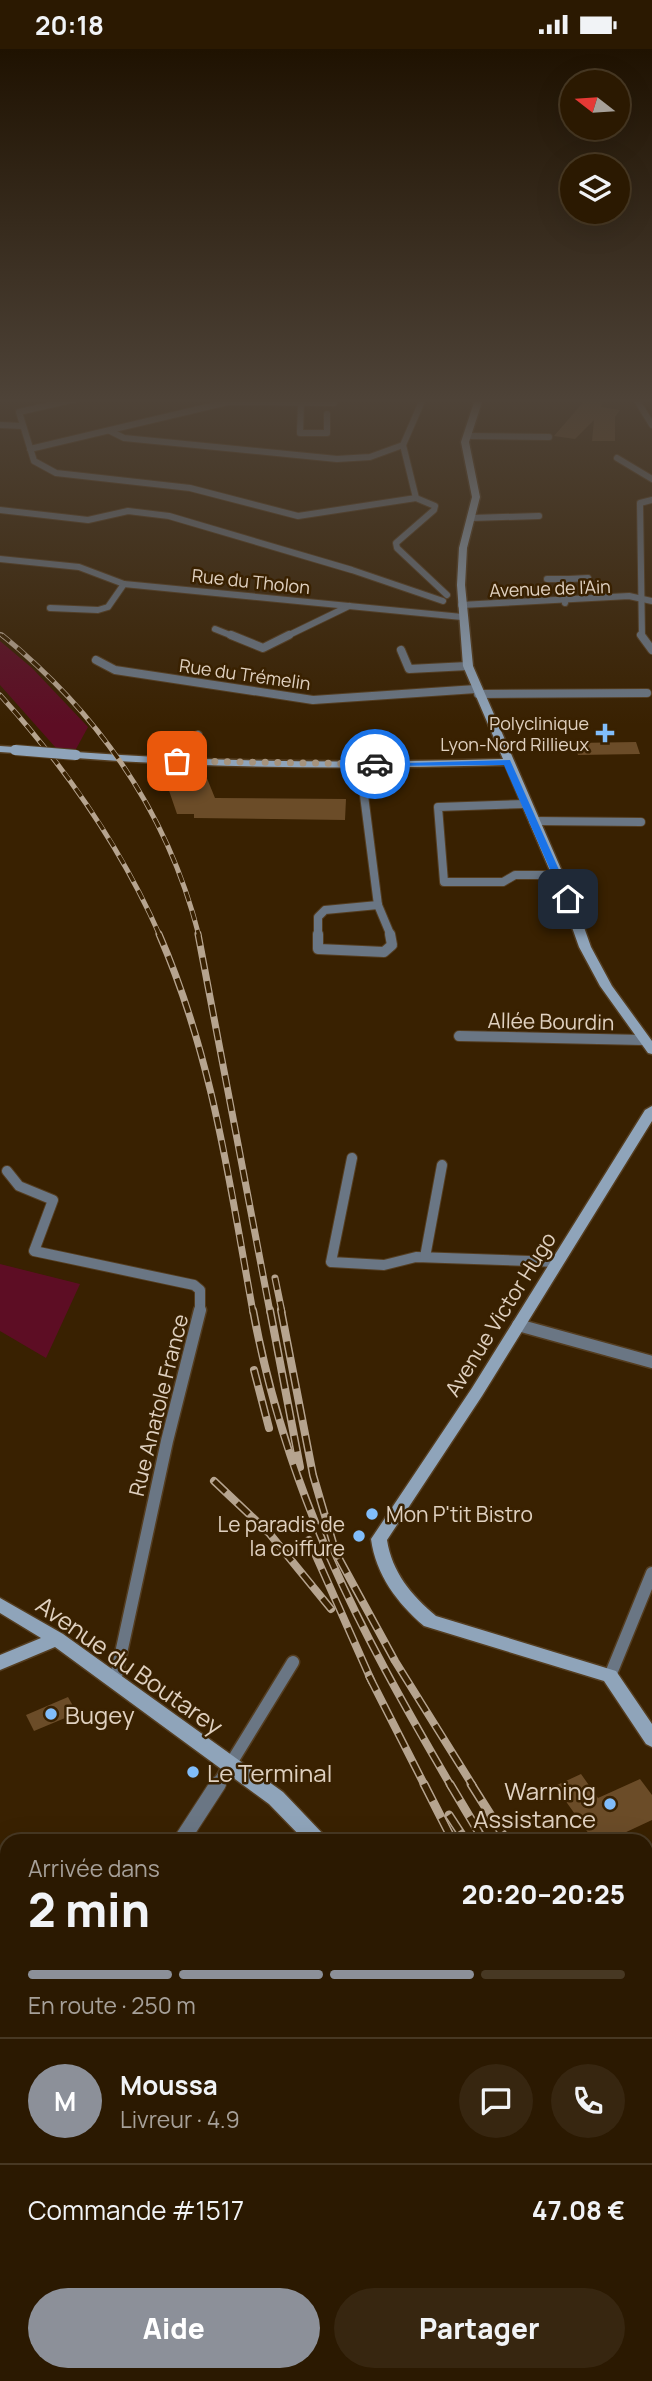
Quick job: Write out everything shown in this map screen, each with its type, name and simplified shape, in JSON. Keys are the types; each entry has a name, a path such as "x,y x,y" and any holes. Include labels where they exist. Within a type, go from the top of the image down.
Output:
{"street":[{"path":"261,508 287,515 310,516 358,508"},
{"path":"435,508 396,543 397,548 445,598"},
{"path":"473,508 463,548 461,594 468,666 585,947 606,986 652,1051"},
{"path":"640,508 642,640 652,650"},
{"path":"0,510 88,520 128,511 169,516 445,598 461,594"},
{"path":"640,515 652,515"},
{"path":"471,518 539,516"},
{"path":"641,533 652,533"},
{"path":"0,559 87,567 102,571 124,584 108,607 98,610 50,608"},
{"path":"547,579 588,578"},
{"path":"566,601 569,579"},
{"name":"Rue du Tholon","path":"124,584 462,617"},
{"path":"436,615 445,598"},
{"name":"Avenue de l'Ain","path":"461,605 652,599"},
{"path":"215,629 263,648 349,606"},
{"path":"401,650 410,669 468,666"},
{"name":"Rue du Trémelin","path":"96,660 115,670 313,700 477,692 647,693"},
{"path":"177,761 198,735"},
{"path":"0,749 177,761 360,764 507,762"},
{"path":"360,764 378,905 392,938 392,945 384,952 318,949 317,917 325,910 378,905"},
{"path":"526,804 438,807 444,883 503,882 515,875 557,875"},
{"path":"534,821 641,822"},
{"name":"Allée Bourdin","path":"459,1036 643,1040"},
{"name":"Avenue Victor Hugo","path":"610,1677 430,1621 409,1604 385,1565 379,1539 650,1119"},
{"path":"352,1158 331,1262 395,1266 416,1257 425,1257 558,1262"},
{"path":"425,1257 442,1165"},
{"name":"Rue Anatole France","path":"7,1171 19,1186 53,1200 34,1251 194,1285 200,1290 201,1307 167,1441 115,1681"},
{"path":"519,1325 652,1362"},
{"path":"652,1573 610,1677 652,1739"},
{"name":"Avenue du Boutarey","path":"0,1605 57,1639 232,1766 291,1811 311,1834"},
{"path":"0,1663 57,1639"},
{"path":"186,1834 232,1766 241,1744 293,1662"}],"shaded area":[{"path":"0,641 32,668 88,727 76,749 56,748 0,685"},
{"path":"0,1264 80,1284 46,1358 0,1331"}],"building":[{"path":"636,742 640,754 578,755 574,743"},
{"path":"204,771 215,798 346,799 345,820 194,818 194,814 177,814 164,776"},
{"name":"Bugey","path":"68,1697 77,1713 34,1731 26,1715"},
{"name":"Warning Assistance","path":"581,1774 598,1798 640,1779 652,1795 652,1820 622,1834 589,1834 555,1786"}],"railway":[{"path":"0,634 4,637"},
{"path":"2,635 69,698 125,769 169,848 186,891 199,936"},
{"path":"0,695 47,751 90,809 127,870 160,936"},
{"path":"159,934 178,980 206,1074 227,1168 253,1312"},
{"path":"198,934 270,1312"},
{"path":"275,1278 282,1312"},
{"path":"253,1310 267,1377 306,1500 356,1614 451,1786"},
{"path":"270,1310 300,1467"},
{"path":"281,1310 313,1475 336,1553 395,1661 473,1786"},
{"path":"254,1370 269,1428"},
{"path":"214,1481 269,1533 331,1609"},
{"path":"309,1540 372,1681"},
{"path":"369,1676 372,1681"},
{"path":"372,1681 425,1786"},
{"path":"424,1784 449,1834"},
{"path":"450,1784 480,1834"},
{"path":"471,1784 503,1834"},
{"path":"449,1815 461,1834"}],"way so far":[{"path":"177,761 375,764"}],"place":[{"name":"Polyclinique Lyon-Nord Rillieux","path":"605,733"},
{"name":"Mon P'tit Bistro","path":"372,1514"},
{"name":"Le paradis de la coiffure","path":"359,1536"},
{"name":"Bugey","path":"51,1714"},
{"name":"Le Terminal","path":"193,1772"},
{"name":"Warning Assistance","path":"610,1804"}],"route":[{"path":"375,764 507,762 568,899"}]}
